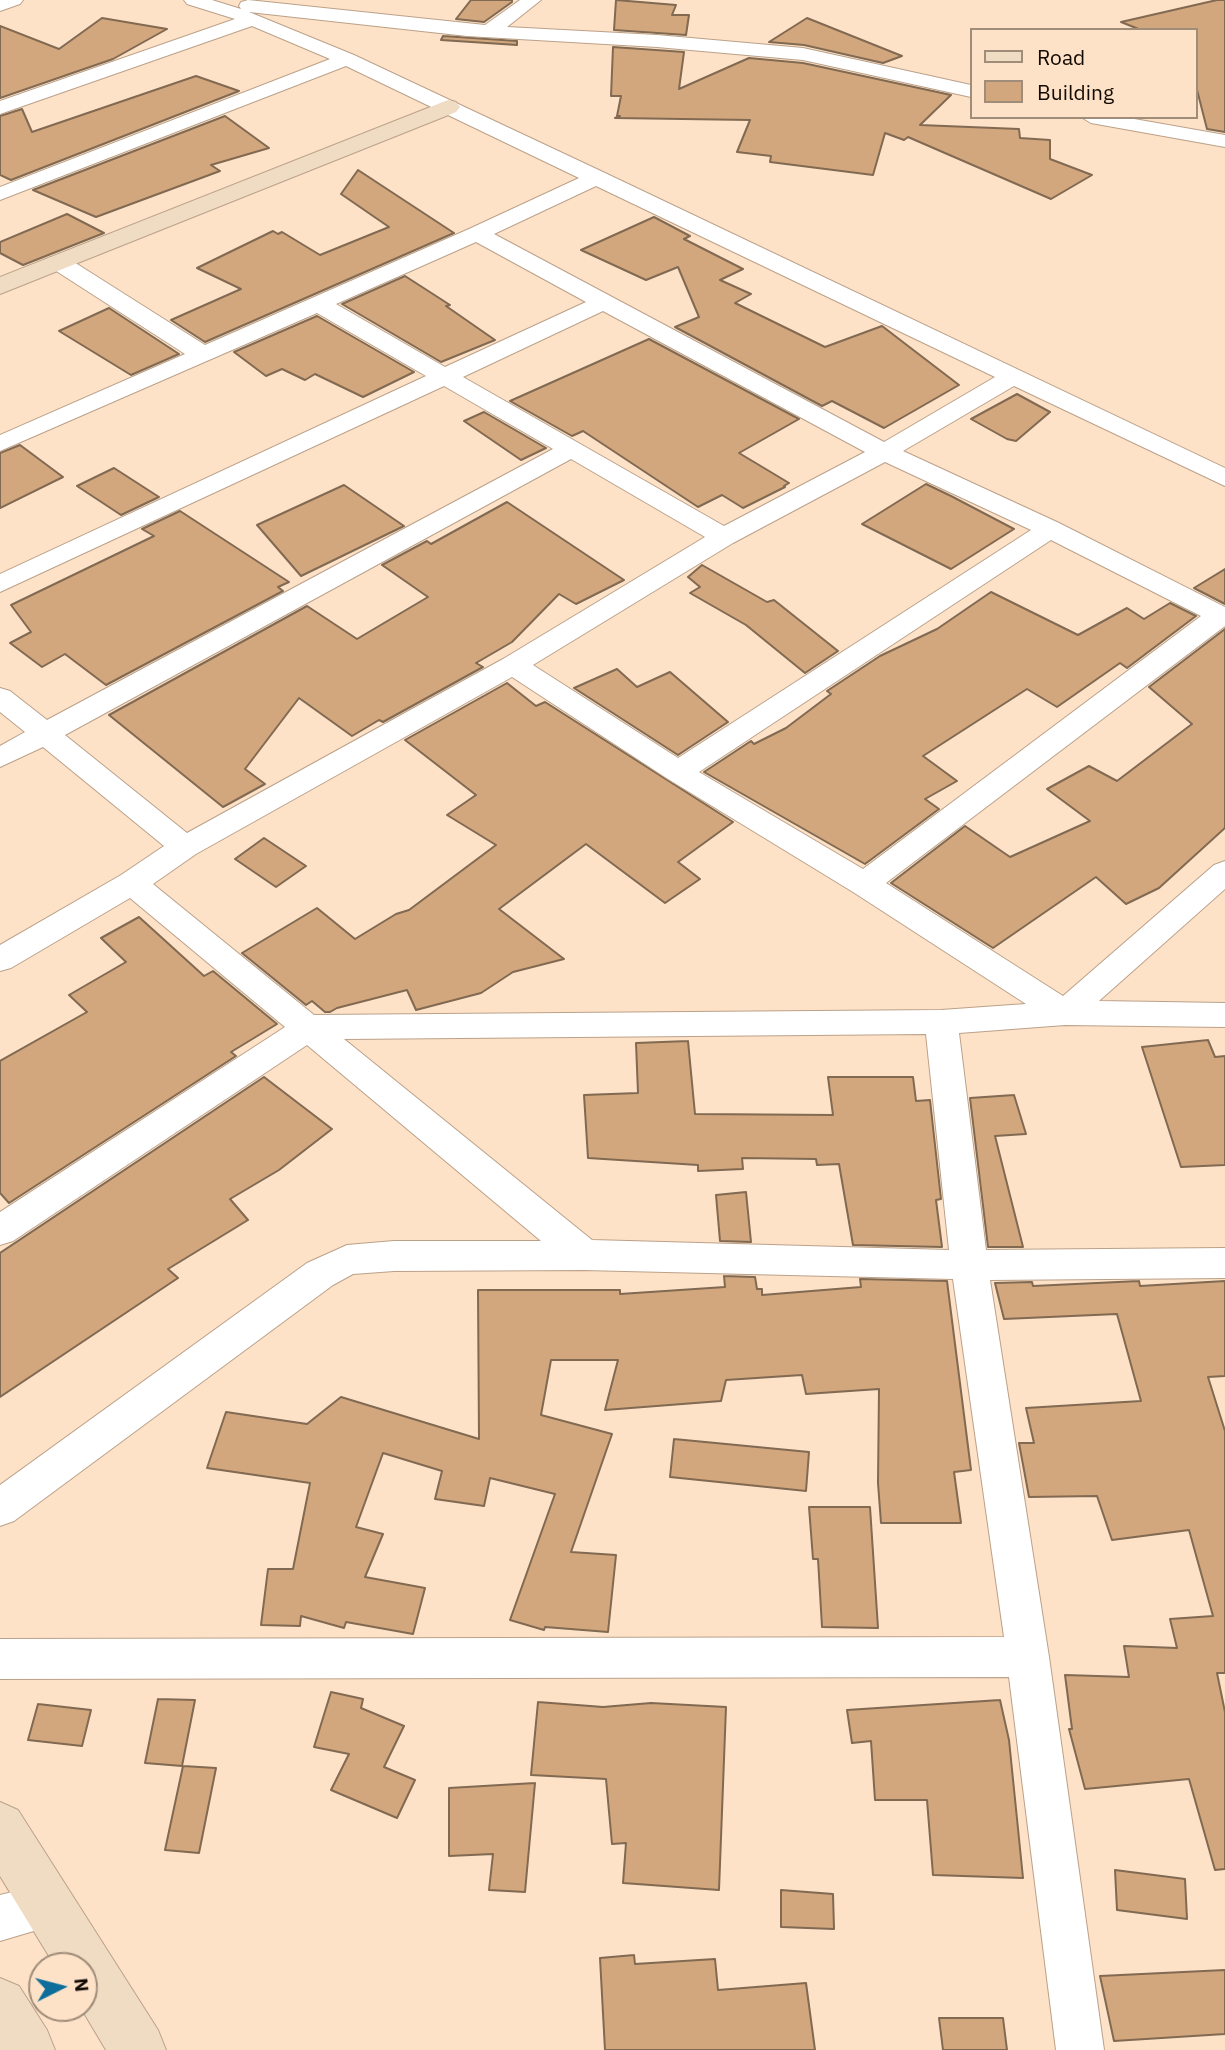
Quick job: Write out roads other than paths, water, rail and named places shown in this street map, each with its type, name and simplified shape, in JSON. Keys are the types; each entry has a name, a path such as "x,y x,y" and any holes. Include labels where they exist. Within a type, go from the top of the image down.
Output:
{"street":[{"path":"0,5 14,0"},
{"path":"191,0 489,31 657,41 803,54 970,91"},
{"path":"191,0 253,19 347,60 598,177 833,289 1011,378 1225,478"},
{"path":"337,16 357,0"},
{"path":"489,31 531,0"},
{"path":"0,108 253,19"},
{"path":"0,194 347,60"},
{"path":"0,286 448,107"},
{"path":"1101,119 1225,141"},
{"path":"0,444 477,234 598,177"},
{"path":"477,234 884,452 1049,529 1223,617 864,884"},
{"path":"58,262 202,354"},
{"path":"0,584 606,301"},
{"path":"317,303 724,537"},
{"path":"0,960 132,883 185,847 513,665 724,537 884,452 1011,378"},
{"path":"0,758 571,449"},
{"path":"678,772 1049,529"},
{"path":"513,665 678,772 864,884 1065,1013"},
{"path":"0,697 185,847"},
{"path":"1065,1013 1225,872"},
{"path":"132,883 584,1255"},
{"path":"0,1231 310,1027 941,1022 1065,1013 1225,1015"},
{"path":"941,1022 969,1265 1028,1657 1080,2050"},
{"path":"0,1508 320,1274 347,1260 394,1256 584,1255 969,1265 1225,1263"},
{"path":"0,1658 1028,1657"},
{"path":"0,1828 24,1912 138,2050"},
{"path":"0,2005 27,2050"}]}
